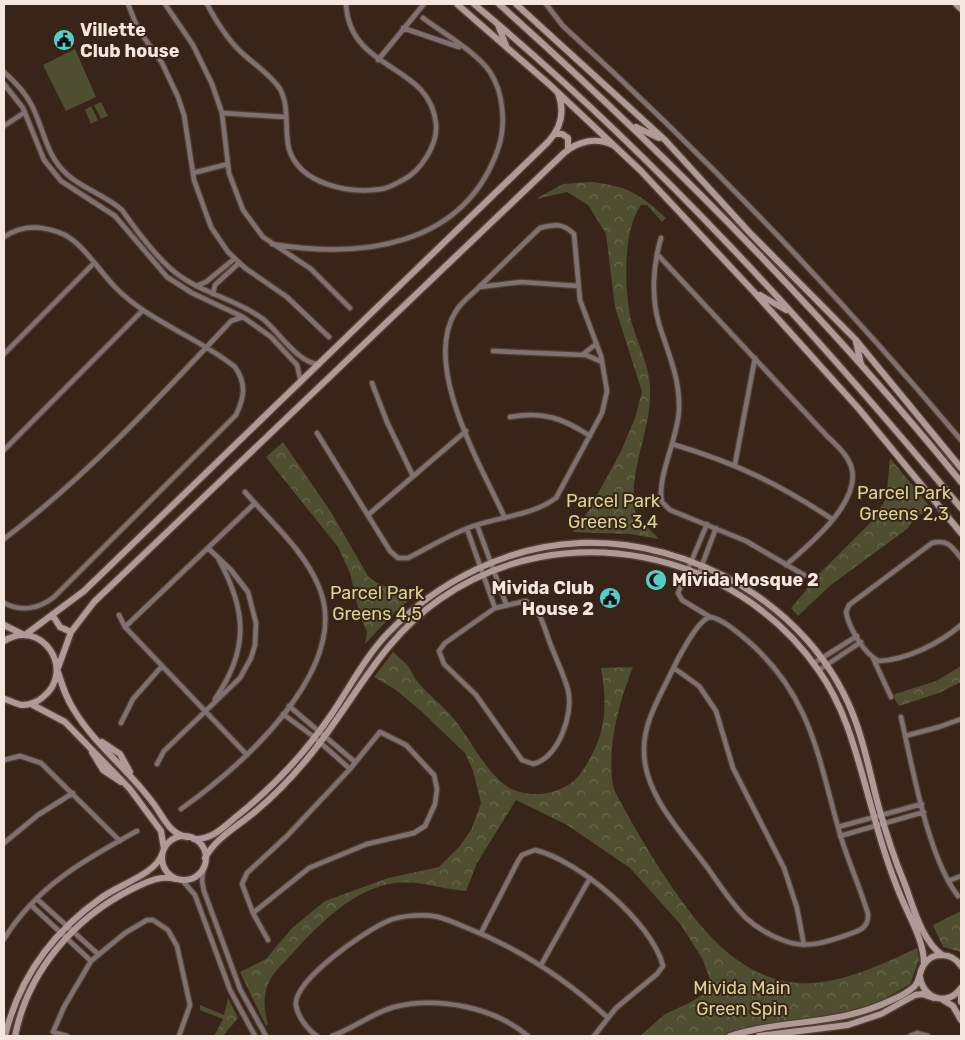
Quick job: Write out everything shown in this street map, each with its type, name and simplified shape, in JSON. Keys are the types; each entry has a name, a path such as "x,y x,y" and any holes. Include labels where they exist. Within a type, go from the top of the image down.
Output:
{"street":[{"path":"128,4 138,29 162,63 178,97 184,114 198,196 211,227 239,263 287,297 329,337"},
{"path":"165,4 204,64 222,113 228,164 233,186 243,210 256,230 272,244 311,270 350,308"},
{"path":"207,4 218,24 240,51 277,86 284,98 289,149 296,162 307,174 320,181 362,191 385,188 406,178 423,162 434,142 436,127 434,112 429,98 420,86 378,60 359,42 351,29 346,4"},
{"path":"378,60 420,4"},
{"path":"416,11 424,4"},
{"path":"457,4 558,93 641,171 754,292 887,442 961,533"},
{"path":"474,4 648,163 792,313 857,384 961,508"},
{"path":"499,4 632,125 716,209 861,365 961,482"},
{"path":"546,4 563,26 685,140 774,229 961,440"},
{"path":"956,4 961,9"},
{"path":"519,5 665,140 750,233 856,339 961,468"},
{"path":"272,244 305,250 338,251 371,248 428,231 450,217 470,199 494,161 500,143 503,124 502,106 492,75 484,64 423,18"},
{"path":"498,24 507,49"},
{"path":"403,28 465,49"},
{"path":"4,72 20,87 31,104 59,166 76,182 113,202 172,270 196,286 236,303 262,318 303,360 318,364"},
{"path":"4,84 13,93 25,112 44,160 52,171 71,189 108,209 159,270 172,281 199,297 244,317 271,337 297,365 301,382"},
{"path":"4,641 24,634 53,616 84,591 555,134 562,114 558,93"},
{"path":"4,126 25,112"},
{"path":"222,113 286,117"},
{"path":"632,125 665,140"},
{"path":"555,134 562,134 568,138 568,150"},
{"path":"4,699 22,705 31,704 50,692 72,632 94,602 568,150 577,144 592,141 613,145"},
{"path":"193,173 228,164"},
{"path":"317,433 390,551 398,558 408,558 466,529 505,518 545,505 556,498 590,436 606,401 607,391 602,362 580,300 574,234 567,227 555,224 540,228 457,309 448,326 445,344 446,372 456,410 505,518"},
{"path":"4,237 19,229 41,227 68,237 116,288 143,310 230,362 240,374 244,392 236,415 54,598 46,604 32,608 17,607 4,603"},
{"path":"130,235 136,229"},
{"path":"661,238 657,254 655,278 656,308 673,362 679,394 678,422 662,488 662,502 670,510 746,542 804,575"},
{"path":"657,254 843,452 850,463 852,471 851,489 845,503 832,519 786,565"},
{"path":"196,286 206,282 234,258"},
{"path":"4,354 94,263"},
{"path":"213,294 215,285 239,263"},
{"path":"479,288 521,282 578,286"},
{"path":"754,292 792,313"},
{"path":"4,450 143,310"},
{"path":"4,539 44,509 125,432 231,321 244,317"},
{"path":"856,339 861,365"},
{"path":"582,355 596,344"},
{"path":"287,354 293,348"},
{"path":"493,351 582,355 594,357 602,362"},
{"path":"735,464 755,358"},
{"path":"372,383 387,422 413,476"},
{"path":"510,417 532,413 550,417 570,423 590,436"},
{"path":"368,515 466,431"},
{"path":"672,444 735,464 795,495 832,519"},
{"path":"181,810 207,791 247,755 283,714 308,680 320,655 326,635 325,610 320,588 308,566 245,492"},
{"path":"125,627 255,503"},
{"path":"707,524 690,569 679,589 679,597 726,625 752,645 774,669 794,696 813,735 840,836 868,914 868,920 860,931 826,942 804,945 777,938 746,918 664,808 652,787 645,765 644,737 650,718 674,668 701,621 710,617"},
{"path":"477,525 506,604"},
{"path":"699,573 716,528"},
{"path":"466,529 495,608"},
{"path":"891,697 873,658 857,636 847,616 849,605 932,543 940,541 950,544 961,558"},
{"path":"4,625 44,642 54,654 58,670 74,710 153,803 171,829 178,834 194,839 210,837 260,797 317,734 361,667 386,635 429,597 461,577 545,548 593,543 640,547 692,562 743,587 772,607 797,631 821,659 844,694 856,723 896,886 922,947 924,964 920,977 907,992 853,1015 761,1028 730,1036"},
{"path":"156,764 164,751 246,670 257,634 254,612 248,592 232,570 208,548"},
{"path":"492,567 539,557 583,552 624,553 662,560 690,569 725,585 756,605 794,639 819,670 835,697 847,724 878,816"},
{"path":"211,704 233,668 239,649 241,625 234,590 218,559"},
{"path":"15,1036 21,1014 48,959 72,931 99,908 128,891 157,878 179,880 195,877 215,843 257,811 278,791 323,739 370,669 396,637 439,599 482,571"},
{"path":"526,601 537,611 568,692 568,712 560,740 545,760 533,764 522,760 476,695 440,658 439,651 445,643 495,608 526,601"},
{"path":"119,615 125,627 247,755"},
{"path":"53,616 60,627 72,632"},
{"path":"873,658 886,661 921,649 940,640 961,625"},
{"path":"814,664 857,636"},
{"path":"819,670 861,642"},
{"path":"121,722 133,699 162,666"},
{"path":"674,668 698,686 716,711 733,768 784,868 797,908 804,945"},
{"path":"4,705 14,702"},
{"path":"31,704 65,722 121,780 157,824 163,836 163,866 195,895 230,990 255,1036"},
{"path":"289,706 317,734 355,762"},
{"path":"283,714 317,734"},
{"path":"901,718 924,812 948,881 958,896"},
{"path":"905,736 961,719"},
{"path":"253,913 309,868 367,844 414,832 425,826 435,804 437,789 434,774 419,757 393,737 380,732 350,769 287,836 244,877 242,884 253,913 268,940"},
{"path":"323,739 350,769"},
{"path":"98,740 120,754 128,773"},
{"path":"91,748 103,770 121,780"},
{"path":"98,755 105,748"},
{"path":"4,760 20,756 37,760 120,841"},
{"path":"121,780 128,773"},
{"path":"4,843 38,814 72,793"},
{"path":"838,827 922,804"},
{"path":"840,836 924,812"},
{"path":"880,825 929,942 961,966"},
{"path":"4,939 37,898 77,864 137,831"},
{"path":"4,834 9,838"},
{"path":"5,1036 24,985 40,958 60,932 102,897 155,866 163,851 172,840 187,837"},
{"path":"194,839 200,844 205,862 202,881 204,891 240,989 266,1036"},
{"path":"481,934 518,861 529,851 540,851 590,878 620,903 650,938 663,966 608,1018 594,1036"},
{"path":"948,881 961,876"},
{"path":"541,965 590,878"},
{"path":"37,898 98,954"},
{"path":"31,905 92,961"},
{"path":"313,1035 301,1019 296,1005 298,993 307,981 364,934 389,920 433,916 481,934 541,965 578,990 608,1018"},
{"path":"67,1036 52,1034 64,1007 92,961 98,954 147,920 160,923 168,930 177,946 190,1006 179,1036"},
{"path":"924,964 935,956 945,955 961,958"},
{"path":"920,977 924,990 934,998"},
{"path":"942,1000 955,995 961,988"},
{"path":"961,988 961,1002"},
{"path":"759,1036 848,1025 881,1014 919,994 942,1000 953,1006 961,1020"},
{"path":"332,1036 394,1008 422,1003 447,1004 478,1010 518,1028 528,1036"},
{"path":"911,1036 922,1034 928,1036"}],"green space":[{"path":"75,49 96,97 66,111 43,65"},
{"path":"101,102 108,116 101,119 94,105"},
{"path":"91,106 98,120 91,124 85,110"},
{"name":"Parcel Park Greens 3,4","path":"591,182 614,186 632,192 648,202 666,218 662,222 647,205 641,205 630,230 626,263 629,311 650,386 648,417 635,479 635,510 636,514 659,539 630,534 573,532 589,510 621,451 635,418 642,392 615,307 606,234 588,205 567,192 536,199 563,184"},
{"name":"Parcel Park Greens 4,5","path":"283,442 331,512 368,576 379,584 416,594 395,612 365,644 367,632 360,616 350,573 338,547 266,457"},
{"name":"Parcel Park Greens 2,3","path":"890,458 932,509 917,516 907,529 831,585 798,616 791,608 807,589 816,574 820,573 872,521 886,499"},
{"name":"Mivida Main Green Spin","path":"393,652 404,661 421,686 454,719 484,763 497,778 514,790 535,794 556,791 574,780 581,773 596,747 603,723 604,710 601,668 633,667 623,695 613,740 613,785 646,847 685,906 700,924 714,940 740,962 761,974 784,981 801,983 818,983 852,975 917,948 919,960 910,984 867,1009 825,1019 756,1026 723,1036 640,1036 665,1014 689,1003 713,988 703,960 681,925 630,868 567,825 516,800 477,863 466,891 403,882 394,883 364,893 325,920 280,966 270,980 265,1000 268,1024 266,1026 240,972 266,959 292,928 325,901 388,878 439,867 459,847 471,830 481,803 473,771 465,753 396,690 374,677"},
{"path":"961,666 961,682 939,693 899,706 892,695 936,681"},
{"path":"961,911 961,952 943,947 933,925"},
{"path":"228,998 238,1018 223,1036 214,1036 223,1019 200,1010 200,1005 224,1015"}],"place":[{"name":"Villette Club house","path":"64,40"},
{"name":"Mivida Mosque 2","path":"656,580"},
{"name":"Mivida Club House 2","path":"610,598"}]}
